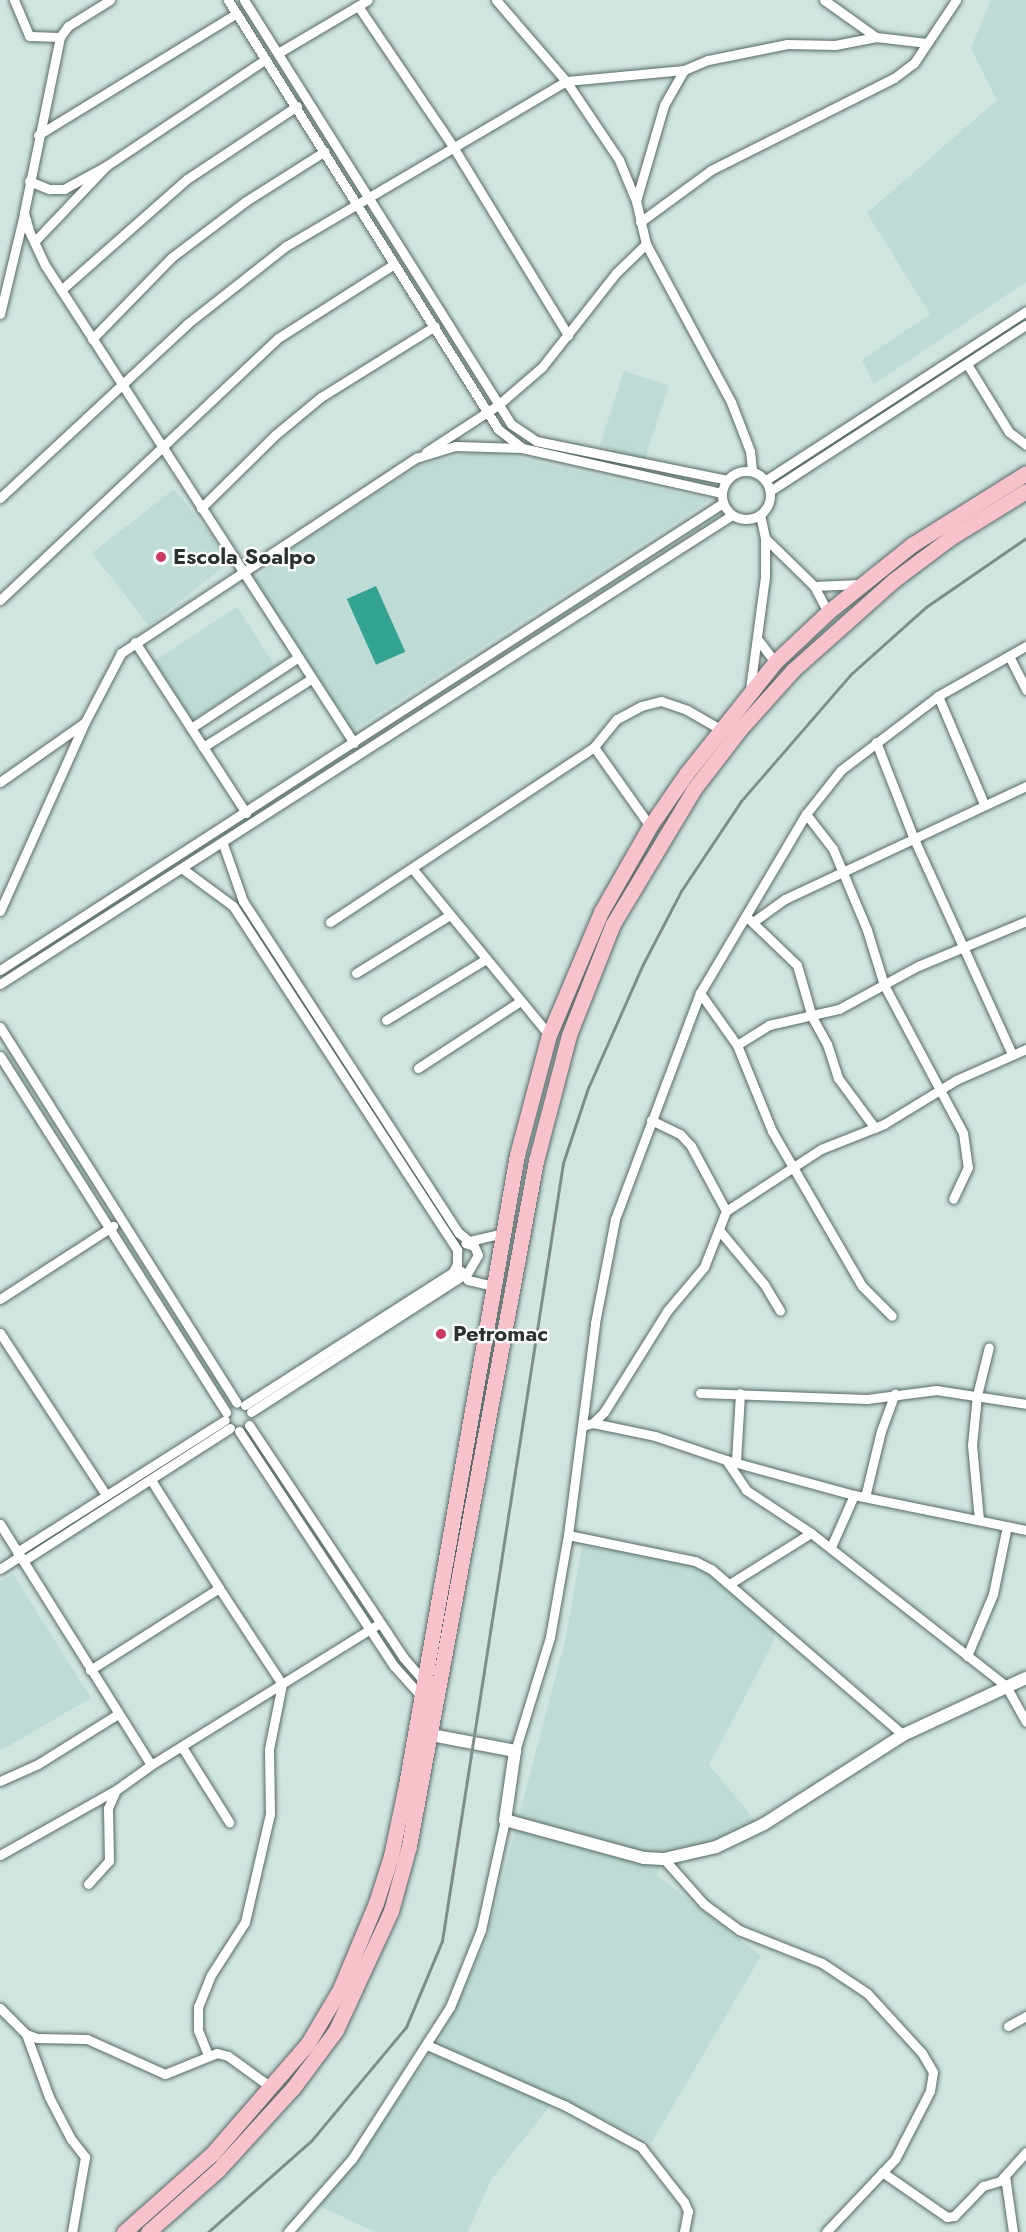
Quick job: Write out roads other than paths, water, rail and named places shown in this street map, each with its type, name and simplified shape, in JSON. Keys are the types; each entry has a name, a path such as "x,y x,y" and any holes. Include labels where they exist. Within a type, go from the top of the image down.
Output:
{"highway":[{"path":"148,2232 262,2125 336,2030 391,1911 409,1846 422,1733 421,1687 505,1233 517,1155 549,1035 601,912 650,826 720,729 776,662 828,612 922,537 1026,473"},
{"path":"124,2232 212,2154 272,2088 308,2043 359,1948 391,1856 422,1733 536,1161 569,1035 613,924 694,789 741,728 793,670 894,580 950,538 1026,491"}],"street":[{"path":"14,0 29,36 60,37"},
{"path":"0,314 24,213 38,135 60,37 68,26 110,0"},
{"path":"228,0 297,106 498,429 522,448"},
{"path":"244,0 511,424 536,441 727,480"},
{"path":"278,53 368,0"},
{"path":"496,0 566,81 619,160 636,201 646,244 731,402 750,451 752,471"},
{"path":"824,0 876,36"},
{"path":"640,222 711,170 894,78 914,63 956,0"},
{"path":"358,6 452,145 568,334"},
{"path":"38,135 237,13"},
{"path":"253,39 264,31"},
{"path":"0,498 235,282 367,196 566,81 684,70 708,60 787,44 835,45 876,36 927,43"},
{"path":"29,181 49,189 64,189 106,166 266,59"},
{"path":"636,201 664,105 684,70"},
{"path":"283,85 293,78"},
{"path":"61,290 187,179 297,106"},
{"path":"310,127 320,121"},
{"path":"92,339 172,257 246,201 325,151"},
{"path":"34,242 106,166"},
{"path":"347,187 357,180"},
{"path":"24,213 34,242 61,290 354,743"},
{"path":"371,226 382,219"},
{"path":"384,248 394,240"},
{"path":"0,911 85,722 121,653 498,405 542,367 616,273 646,244"},
{"path":"0,600 278,338 394,264"},
{"path":"410,288 421,281"},
{"path":"424,310 435,303"},
{"path":"766,480 1026,311"},
{"path":"770,491 1026,325"},
{"path":"201,508 275,435 321,398 435,326"},
{"path":"450,351 460,344"},
{"path":"967,364 1009,432 1026,446"},
{"path":"466,377 476,370"},
{"path":"416,458 455,446 522,448 723,498"},
{"path":"752,471 766,480 770,491 769,504 760,515 746,519 732,515 723,498 727,480 738,472 752,471"},
{"path":"0,970 354,743 723,498"},
{"path":"0,984 223,844 732,515"},
{"path":"749,692 759,640 765,538 760,515"},
{"path":"765,538 814,586 828,612"},
{"path":"814,586 861,584"},
{"path":"759,640 776,662"},
{"path":"135,642 246,813"},
{"path":"288,2232 352,2159 427,2044 450,2007 481,1930 505,1820 515,1751 550,1637 568,1534 595,1323 615,1219 700,993 806,814 841,770 938,696 1026,646"},
{"path":"1009,656 1026,690"},
{"path":"191,728 297,658"},
{"path":"203,747 311,679"},
{"path":"938,696 984,804"},
{"path":"330,922 594,747 617,719 661,701 687,710 720,729"},
{"path":"0,782 85,722"},
{"path":"876,742 914,839 1012,1054"},
{"path":"594,747 650,826"},
{"path":"753,922 776,903 845,874 984,804 1026,786"},
{"path":"806,814 826,836 845,874 884,985 963,1133 968,1153 968,1167 953,1199"},
{"path":"223,844 243,901 459,1233 469,1241 478,1255 476,1264 463,1275 244,1407"},
{"path":"412,868 519,1002 549,1035"},
{"path":"183,869 233,906 457,1250 458,1264 463,1275 477,1283 495,1286"},
{"path":"356,974 450,915"},
{"path":"745,915 797,965 812,1017 826,1044 838,1078 875,1128"},
{"path":"737,1045 769,1025 839,1009 963,947 1026,921"},
{"path":"272,964 281,959"},
{"path":"386,1020 486,959"},
{"path":"700,993 737,1045 772,1131 862,1286 892,1317"},
{"path":"418,1068 519,1002"},
{"path":"0,1027 120,1222 244,1407 249,1425 421,1687"},
{"path":"582,1426 592,1423 604,1412 667,1311 704,1267 726,1211 821,1149 875,1128 940,1089 1026,1049"},
{"path":"0,1056 230,1423 370,1629 421,1687"},
{"path":"651,1120 680,1134 691,1146 726,1211"},
{"path":"0,1299 120,1222"},
{"path":"719,1230 764,1284 780,1311"},
{"path":"457,1250 469,1241 505,1233"},
{"path":"20,1556 151,1480 230,1423 244,1407 453,1272 458,1264"},
{"path":"0,1333 106,1495"},
{"path":"979,1520 972,1445 977,1395 989,1347"},
{"path":"700,1393 849,1399 936,1390 1026,1404"},
{"path":"740,1393 731,1460 746,1490 831,1547 1006,1686 1026,1722"},
{"path":"865,1497 881,1431 895,1393"},
{"path":"0,1569 106,1495 230,1423 249,1425"},
{"path":"592,1423 655,1436 854,1495 1026,1530"},
{"path":"151,1480 282,1684 270,1749 270,1814 245,1922 211,1975 198,2007 198,2030 208,2055"},
{"path":"831,1547 854,1495"},
{"path":"0,1524 151,1765"},
{"path":"967,1656 993,1594 1008,1526"},
{"path":"731,1583 811,1533"},
{"path":"568,1534 695,1562 731,1583 903,1735"},
{"path":"90,1670 219,1588"},
{"path":"0,1855 116,1790 151,1765 381,1623"},
{"path":"505,1820 644,1858 664,1859 716,1847 764,1824 903,1735 1026,1677"},
{"path":"0,1780 38,1764 118,1714"},
{"path":"422,1733 515,1751"},
{"path":"182,1747 229,1822"},
{"path":"88,1884 109,1861 108,1808 116,1790"},
{"path":"664,1859 697,1898 739,1930 787,1946 855,1983 922,2053 933,2072 930,2091 895,2159 826,2232"},
{"path":"0,2008 26,2034 45,2089 71,2139 85,2157 72,2232"},
{"path":"1008,2025 1026,2016"},
{"path":"26,2034 87,2039 165,2074 208,2055 228,2056 272,2088"},
{"path":"427,2044 564,2105 641,2147 684,2202 688,2211 684,2232"},
{"path":"882,2172 947,2217 954,2216 983,2186 1005,2176 1026,2152"},
{"path":"1005,2176 1013,2232"}],"railway":[{"path":"208,2232 311,2141 406,2027 442,1941 563,1163 588,1088 642,966 681,891 741,801 851,674 926,607 1026,538"}],"place":[{"name":"Escola Soalpo","path":"161,557"},
{"name":"Petromac","path":"441,1334"}]}
